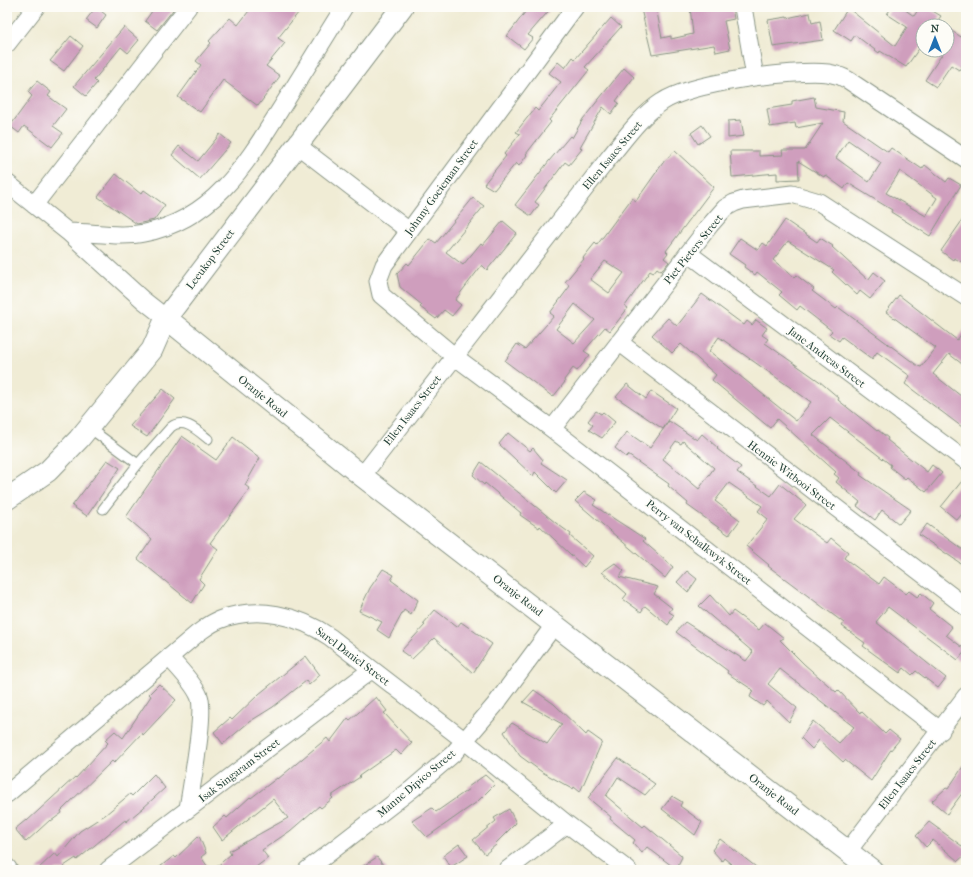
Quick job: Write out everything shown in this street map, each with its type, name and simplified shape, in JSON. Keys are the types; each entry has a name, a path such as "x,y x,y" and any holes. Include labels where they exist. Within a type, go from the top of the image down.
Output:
{"street":[{"path":"7,44 36,7"},
{"path":"34,205 188,7"},
{"path":"68,232 130,236 144,233 177,221 203,208 231,182 258,145 344,7"},
{"name":"Leeukop Street","path":"7,499 48,471 88,427 152,350 166,318 402,7"},
{"name":"Johnny Goeieman Street","path":"454,356 381,295 378,281 381,271 575,7"},
{"path":"743,7 755,77"},
{"name":"Ellen Isaacs Street","path":"362,476 608,159 653,108 663,101 689,90 755,77 818,73 841,76 966,159"},
{"path":"297,145 409,231"},
{"path":"7,183 68,232 143,300 166,318"},
{"name":"Piet Pieters Street","path":"552,429 710,225 725,208 734,203 761,196 792,194 819,202 966,297"},
{"name":"Jane Andreas Street","path":"688,253 966,461"},
{"name":"Oranje Road","path":"166,318 362,476 872,870"},
{"name":"Hennie Witbooi Street","path":"619,342 966,607"},
{"name":"Perry van Schalkwyk Street","path":"454,356 552,429 941,731"},
{"name":"Sarel Daniel Street","path":"7,794 198,633 217,621 239,615 262,613 286,616 313,625 465,741 567,824 628,870"},
{"name":"Manne Dipico Street","path":"307,870 412,790 438,768 465,741 495,705 555,624"},
{"path":"169,657 193,686 201,703 201,719 188,809"},
{"name":"Isak Singaram Street","path":"108,870 371,670"},
{"name":"Ellen Isaacs Street","path":"848,851 941,731 966,696"},
{"path":"507,870 567,824"}],"lane":[{"path":"103,509 138,464 171,427 177,424 191,426 208,439"},
{"path":"88,427 138,464"}],"building":[{"path":"96,7 106,15 97,28 86,20"},
{"path":"155,7 169,7 173,10 157,30 145,21"},
{"path":"252,7 303,7 278,38 285,43 266,66 280,76 258,106 223,80 200,112 178,97 201,65 196,61 211,43 209,41 230,18 238,25"},
{"path":"529,7 552,7 528,35 533,38 524,49 507,36"},
{"path":"656,7 662,38 671,36 671,39 693,34 690,7 732,7 734,19 724,21 730,49 716,52 714,45 652,55 641,9"},
{"path":"892,7 901,7 914,16 920,7 926,7 941,16 940,18 915,18 915,54 906,67 880,51 879,53 855,35 851,41 834,30 848,8 895,46 907,27 887,14"},
{"path":"810,13 812,23 820,21 823,40 773,47 768,20"},
{"path":"611,18 621,27 585,67 589,70 549,120 551,122 526,154 527,155 519,166 516,163 494,190 484,184 506,156 504,154 520,134 516,132 535,108 538,111 561,82 549,73 558,62 565,68 573,57 575,59"},
{"path":"124,27 139,40 128,53 121,47 94,80 97,83 86,96 74,86"},
{"path":"955,33 966,40 966,59 959,70 951,65 936,87 925,80 940,58 955,58"},
{"path":"71,36 83,46 64,71 50,61"},
{"path":"624,68 634,77 616,101 619,103 611,114 603,107 580,147 582,149 569,165 565,162 535,202 539,205 531,216 515,205 570,136 572,138 583,119"},
{"path":"37,81 51,92 48,96 66,109 53,126 63,133 52,147 24,126 19,133 10,126 32,96 28,92"},
{"path":"814,97 816,107 844,112 843,121 888,152 891,148 922,169 925,165 946,182 949,178 961,185 930,236 891,212 892,210 848,183 844,189 825,175 824,177 798,161 799,179 777,180 777,173 732,177 730,151 759,151 759,156 783,155 782,150 805,150 823,123 796,128 795,123 770,127 767,109 792,105 792,101","holes":["848,140 881,163 869,182 836,158","900,171 937,198 926,216 886,193"]},
{"path":"741,120 744,136 728,138 728,121"},
{"path":"702,125 710,136 698,144 691,133"},
{"path":"220,134 231,143 200,179 172,155 179,146 198,161"},
{"path":"675,151 714,187 666,251 668,253 664,258 669,262 661,271 657,268 653,273 650,271 625,306 628,308 610,331 605,327 584,351 590,355 577,371 573,368 564,380 565,382 553,397 505,361 517,344 525,349 554,316 550,313 570,286 565,282 595,243 597,245 632,198 636,201 665,160","holes":["605,261 624,273 609,293 590,279","575,304 595,320 574,343 556,329"]},
{"path":"116,174 141,194 144,190 165,205 154,220 137,224 98,197"},
{"path":"473,198 484,206 446,252 463,265 481,243 483,245 503,221 517,233 487,270 482,265 455,300 461,305 452,316 444,310 436,319 420,307 422,305 400,287 397,274 407,263 409,265 430,239 436,243"},
{"path":"966,215 966,264 954,258 953,260 941,251"},
{"path":"785,220 817,242 820,238 833,246 832,247 868,280 874,272 885,281 870,299 860,291 857,295 832,272 834,270 788,241 773,260 794,277 796,275 814,289 812,291 836,309 838,307 918,366 921,367 936,348 886,312 899,295 957,340 966,328 966,367 949,354 933,374 966,400 966,430 905,384 910,376 877,352 872,359 842,337 839,341 829,334 832,331 800,306 797,310 779,295 782,292 757,272 755,275 744,267 745,265 729,254 740,238 758,250 763,243 767,246"},
{"path":"702,294 744,325 747,321 752,325 756,320 767,328 762,335 768,339 765,343 819,381 839,398 838,400 888,438 887,440 927,472 932,465 942,473 926,492 907,477 905,479 890,467 891,465 830,418 813,435 861,473 860,475 911,510 899,524 882,510 875,520 857,506 860,502 836,482 839,478 834,474 836,472 777,419 770,428 712,380 716,375 681,344 672,353 652,335 668,318 677,326","holes":["719,337 811,402 796,421 709,351"]},
{"path":"627,384 646,399 651,391 676,408 663,429 616,397"},
{"path":"163,389 175,399 147,437 130,426"},
{"path":"596,411 601,414 603,412 615,422 602,438 589,430 593,425 588,421"},
{"path":"669,421 697,440 702,434 718,448 717,449 741,467 737,472 771,496 780,484 806,505 794,519 827,543 831,538 848,552 844,558 879,584 884,577 906,594 909,591 917,597 921,593 933,603 929,609 952,627 946,635 966,650 958,660 888,607 876,622 946,678 938,688 916,671 912,675 904,668 900,673 863,646 865,643 842,626 844,623 768,566 769,565 746,546 768,519 758,511 762,506 729,483 715,501 740,520 729,535 687,505 688,503 668,486 669,484 628,455 626,457 615,448 627,432 650,448","holes":["676,441 681,444 683,441 714,468 699,489 663,459"]},
{"path":"508,433 530,451 533,448 543,460 541,463 567,480 556,493 535,472 533,476 499,444"},
{"path":"182,436 216,460 233,437 260,458 245,485 250,489 210,543 218,549 199,579 204,584 192,603 138,559 152,539 126,517"},
{"path":"107,460 120,468 87,516 72,506"},
{"path":"481,462 571,534 570,536 593,556 584,567 540,526 539,528 520,515 521,513 473,475"},
{"path":"966,476 966,509 957,520 941,507"},
{"path":"584,492 597,500 593,505 645,539 643,541 673,567 665,578 575,501"},
{"path":"927,524 966,552 966,567 919,535"},
{"path":"615,563 624,571 619,577 658,587 654,594 672,608 669,612 674,615 668,625 645,606 641,612 623,599 627,594 602,572"},
{"path":"383,569 394,575 391,580 418,600 411,615 404,610 389,638 377,630 382,622 359,611 370,588"},
{"path":"687,571 697,579 688,592 677,582"},
{"path":"710,595 729,616 733,611 759,630 765,623 784,638 780,640 804,664 836,692 838,690 860,713 861,711 885,734 889,730 900,739 890,751 871,781 845,760 843,762 819,740 812,749 801,738 813,721 839,743 854,727 780,669 768,684 797,708 789,722 767,701 763,706 750,697 753,690 727,673 728,671 676,632 685,622 746,661 753,652 699,606"},
{"path":"435,610 457,627 461,622 492,644 473,673 434,638 412,659 401,651 425,625 423,624"},
{"path":"306,656 320,675 309,685 306,681 273,707 249,722 223,744 214,732 230,718 232,720 259,694"},
{"path":"159,684 176,700 114,763 112,761 61,811 62,813 51,821 50,820 26,842 15,829 26,820 27,821 75,777 76,778 108,743 105,740 115,731 123,738 151,696 149,694"},
{"path":"534,690 554,704 586,735 588,732 602,742 580,792 574,787 573,789 542,772 520,756 504,732 512,723 547,744 562,724 523,702"},
{"path":"376,697 387,711 384,713 412,743 401,755 396,750 359,776 360,777 331,796 333,798 321,808 319,806 290,831 262,850 268,858 252,870 213,870 231,854 229,851 288,818 273,799 222,840 213,827 225,816 227,818 250,797 251,798 277,778 278,779 327,738 330,742 348,718 350,720"},
{"path":"618,758 655,784 645,795 618,777 606,796 643,827 645,825 681,855 682,857 676,869 647,847 642,853 633,843 635,840 588,798"},
{"path":"966,762 966,788 947,814 932,801 946,788 948,789"},
{"path":"154,774 165,788 126,822 125,820 77,860 76,858 64,866 67,870 37,870 55,853 58,857 80,831 105,815 130,794 132,796"},
{"path":"485,775 495,784 477,802 427,837 412,821 432,808 436,812 469,789 468,787"},
{"path":"672,796 682,802 680,806 702,822 695,835 662,809"},
{"path":"509,809 516,823 495,844 496,845 485,854 473,840 496,821 494,818"},
{"path":"929,822 966,849 966,854 958,861 933,840 926,847 916,836"},
{"path":"199,836 206,853 201,857 210,870 156,870 174,856 176,858"},
{"path":"720,839 760,870 738,870 724,858 722,861 712,850"},
{"path":"459,844 468,856 451,867 443,856"},
{"path":"377,857 387,870 357,870"}]}
